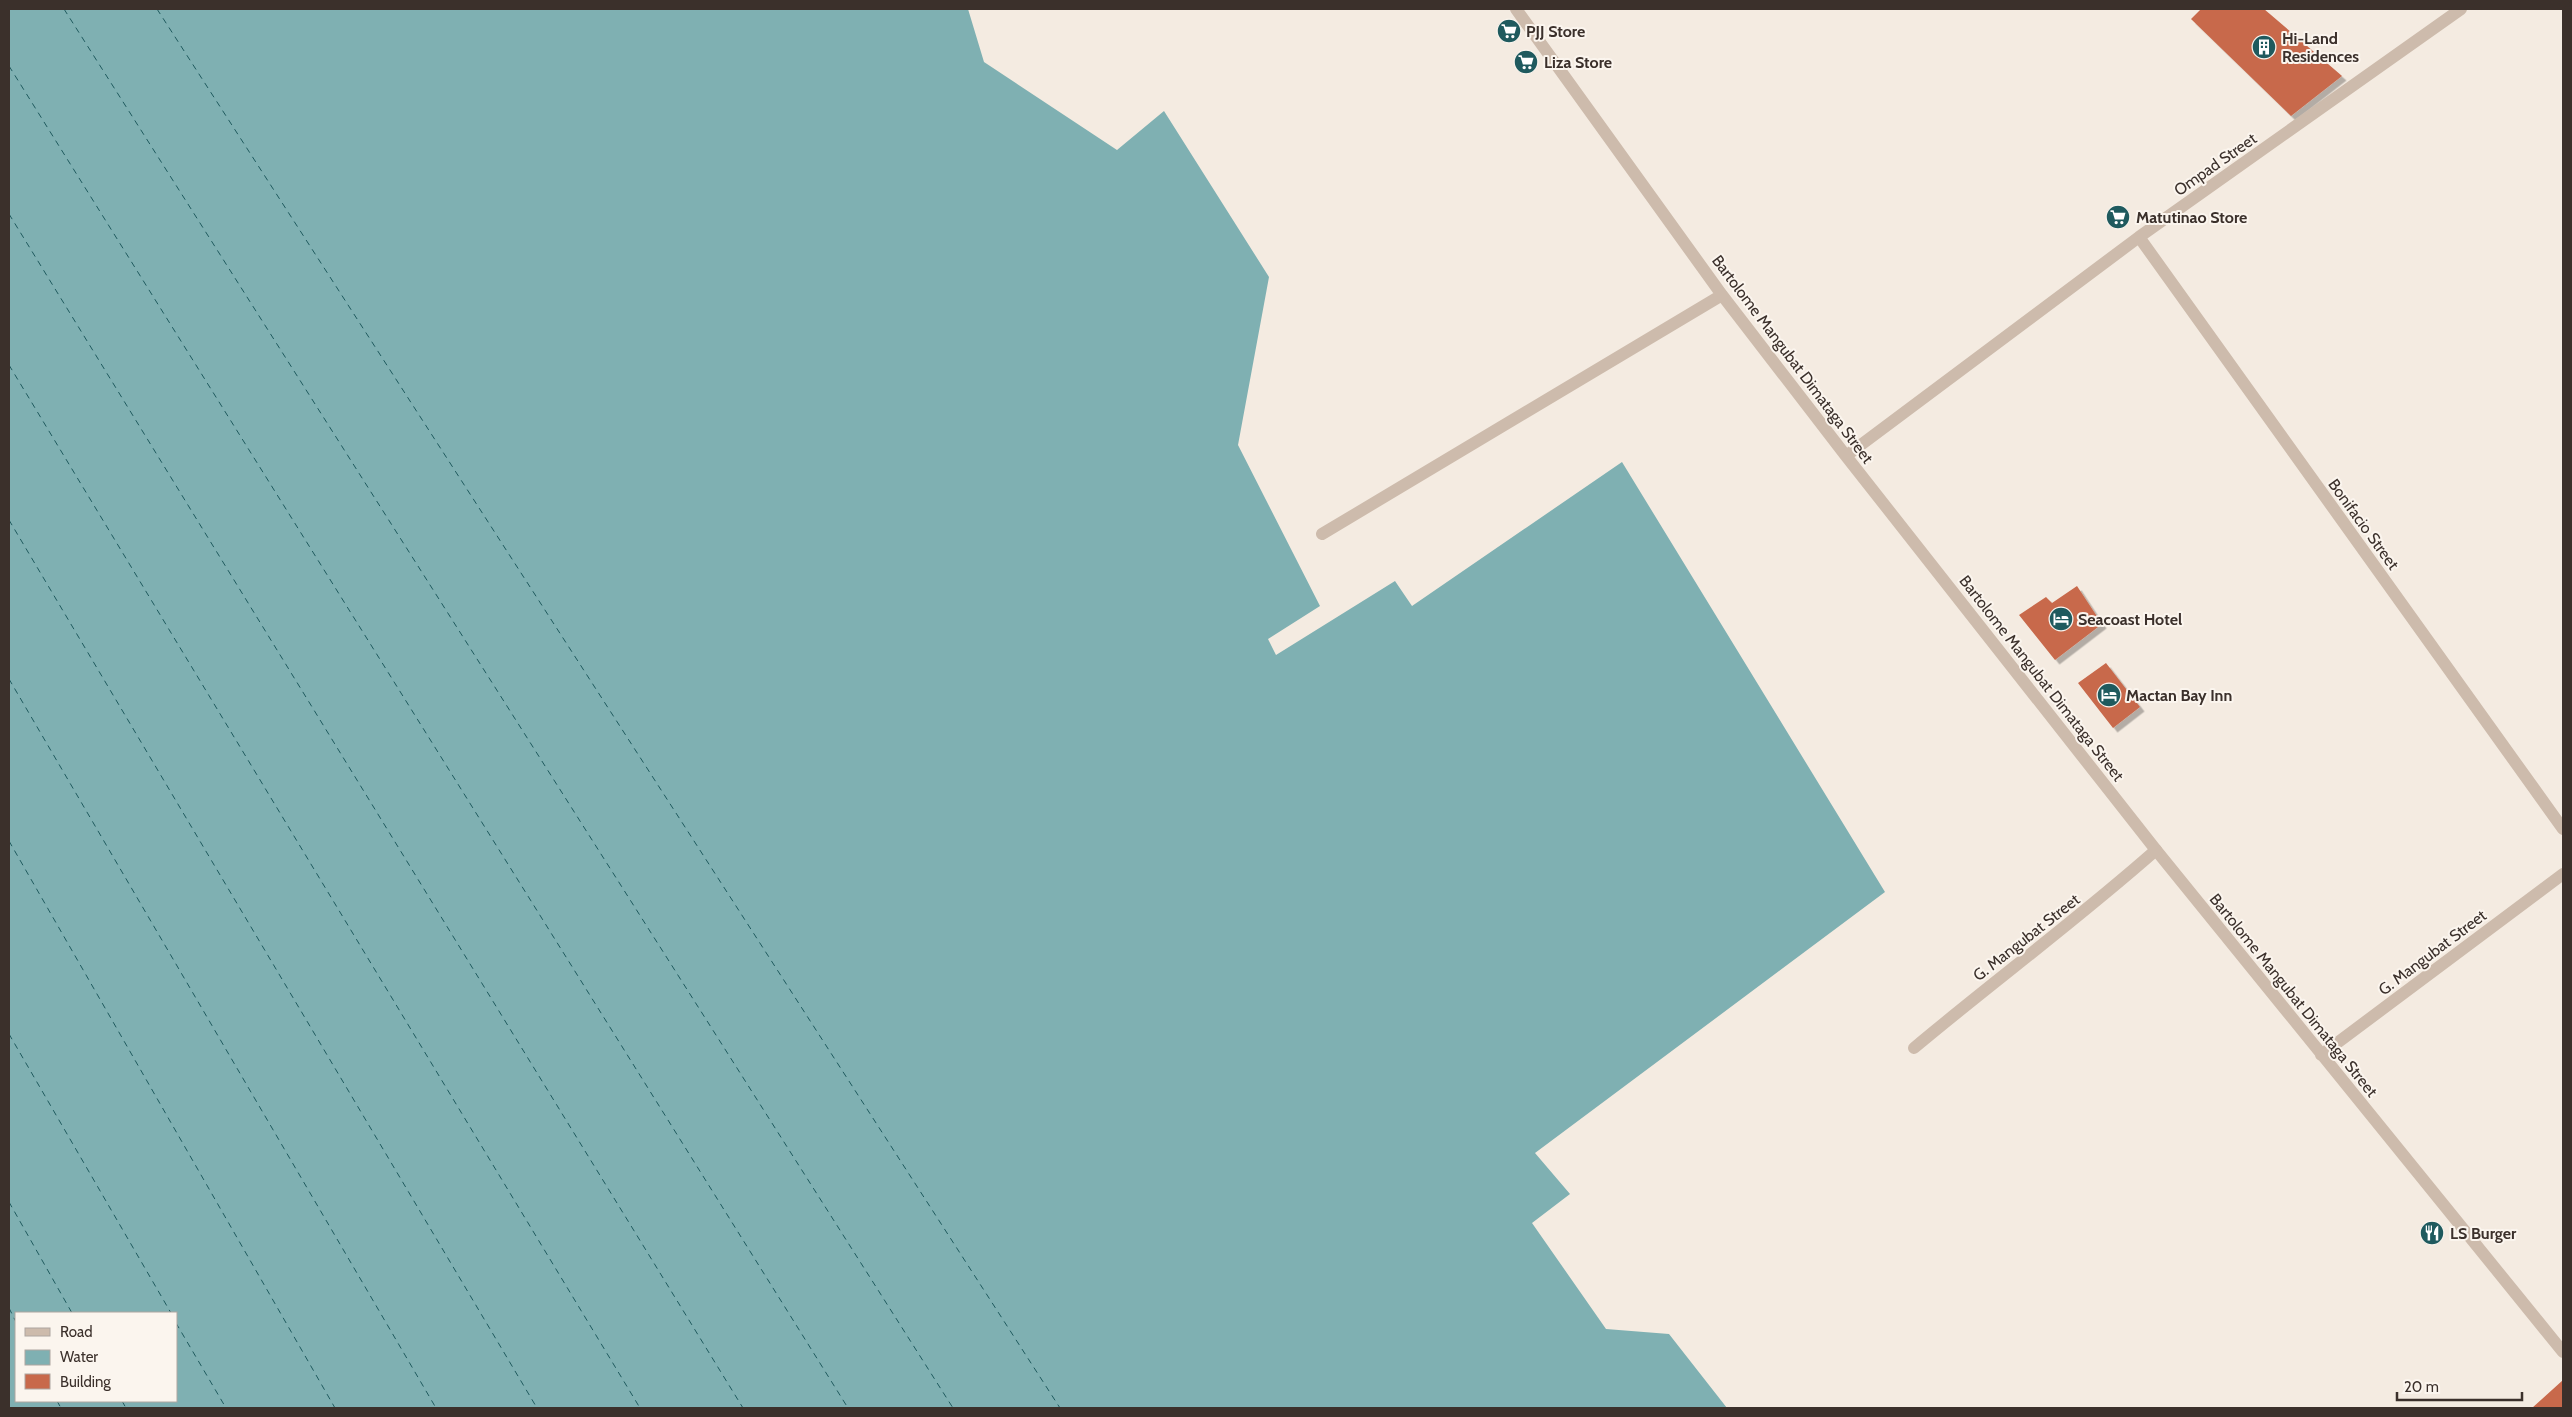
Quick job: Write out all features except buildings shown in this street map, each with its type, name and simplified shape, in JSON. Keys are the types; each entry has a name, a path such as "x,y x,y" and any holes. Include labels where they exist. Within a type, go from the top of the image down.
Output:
{"street":[{"name":"Bartolome Mangubat Dimataga Street","path":"1516,9 1722,295 1846,456 2156,850 2563,1352"},
{"name":"Ompad Street","path":"1846,456 2139,237 2461,9"},
{"name":"Bonifacio Street","path":"2139,237 2563,829"},
{"path":"1322,534 1722,295"},
{"name":"G. Mangubat Street","path":"1914,1048 1996,980 2095,904 2156,850"},
{"name":"G. Mangubat Street","path":"2321,1055 2563,874"}],"water":[{"path":"9,9 968,9 984,62 1117,150 1164,111 1269,277 1238,445 1320,606 1268,639 1276,655 1395,581 1412,606 1622,462 1885,892 1535,1153 1570,1194 1532,1223 1606,1329 1669,1334 1727,1408 9,1408"}],"ferry route":[{"path":"64,9 953,1408"},
{"path":"157,9 1060,1408"},
{"path":"9,66 848,1408"},
{"path":"9,214 743,1408"},
{"path":"9,365 640,1408"},
{"path":"9,520 537,1408"},
{"path":"9,679 436,1408"},
{"path":"9,841 335,1408"},
{"path":"9,1034 170,1312"},
{"path":"9,1202 71,1312"},
{"path":"9,1308 15,1320"},
{"path":"178,1326 226,1408"},
{"path":"58,1402 61,1408"},
{"path":"123,1402 126,1408"}],"place":[{"name":"PJJ Store","path":"1509,31"},
{"name":"Hi-Land Residences","path":"2264,47"},
{"name":"Liza Store","path":"1526,62"},
{"name":"Matutinao Store","path":"2118,217"},
{"name":"Seacoast Hotel","path":"2061,619"},
{"name":"Mactan Bay Inn","path":"2109,695"},
{"name":"LS Burger","path":"2432,1233"}]}
